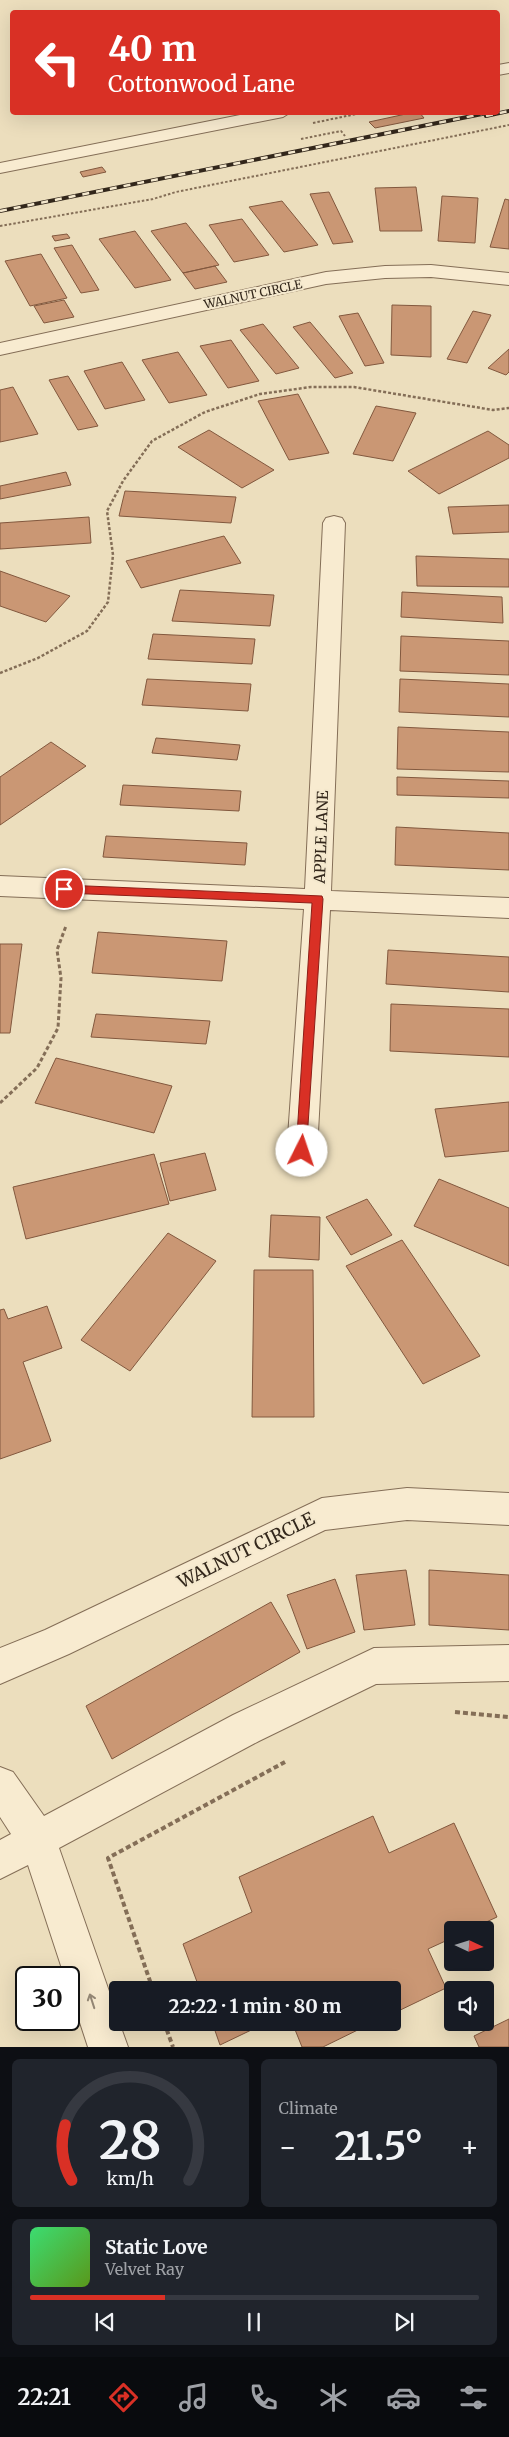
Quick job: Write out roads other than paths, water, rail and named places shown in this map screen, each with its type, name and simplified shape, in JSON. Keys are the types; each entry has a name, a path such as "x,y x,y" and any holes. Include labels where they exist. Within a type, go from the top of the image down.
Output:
{"street":[{"path":"0,168 268,115"},
{"name":"WALNUT CIRCLE","path":"0,349 326,278 385,272 430,271 509,279"},
{"name":"APPLE LANE","path":"302,1151 318,899 334,523"},
{"path":"0,886 509,908"},
{"name":"WALNUT CIRCLE","path":"0,1666 57,1642 322,1514 407,1504 509,1509"},
{"path":"0,1860 246,1728 374,1666 509,1663"},
{"path":"0,1785 38,1840 108,2047"}],"railway":[{"path":"500,113 509,111"},
{"path":"0,211 477,115"},
{"path":"486,116 491,115"}]}
